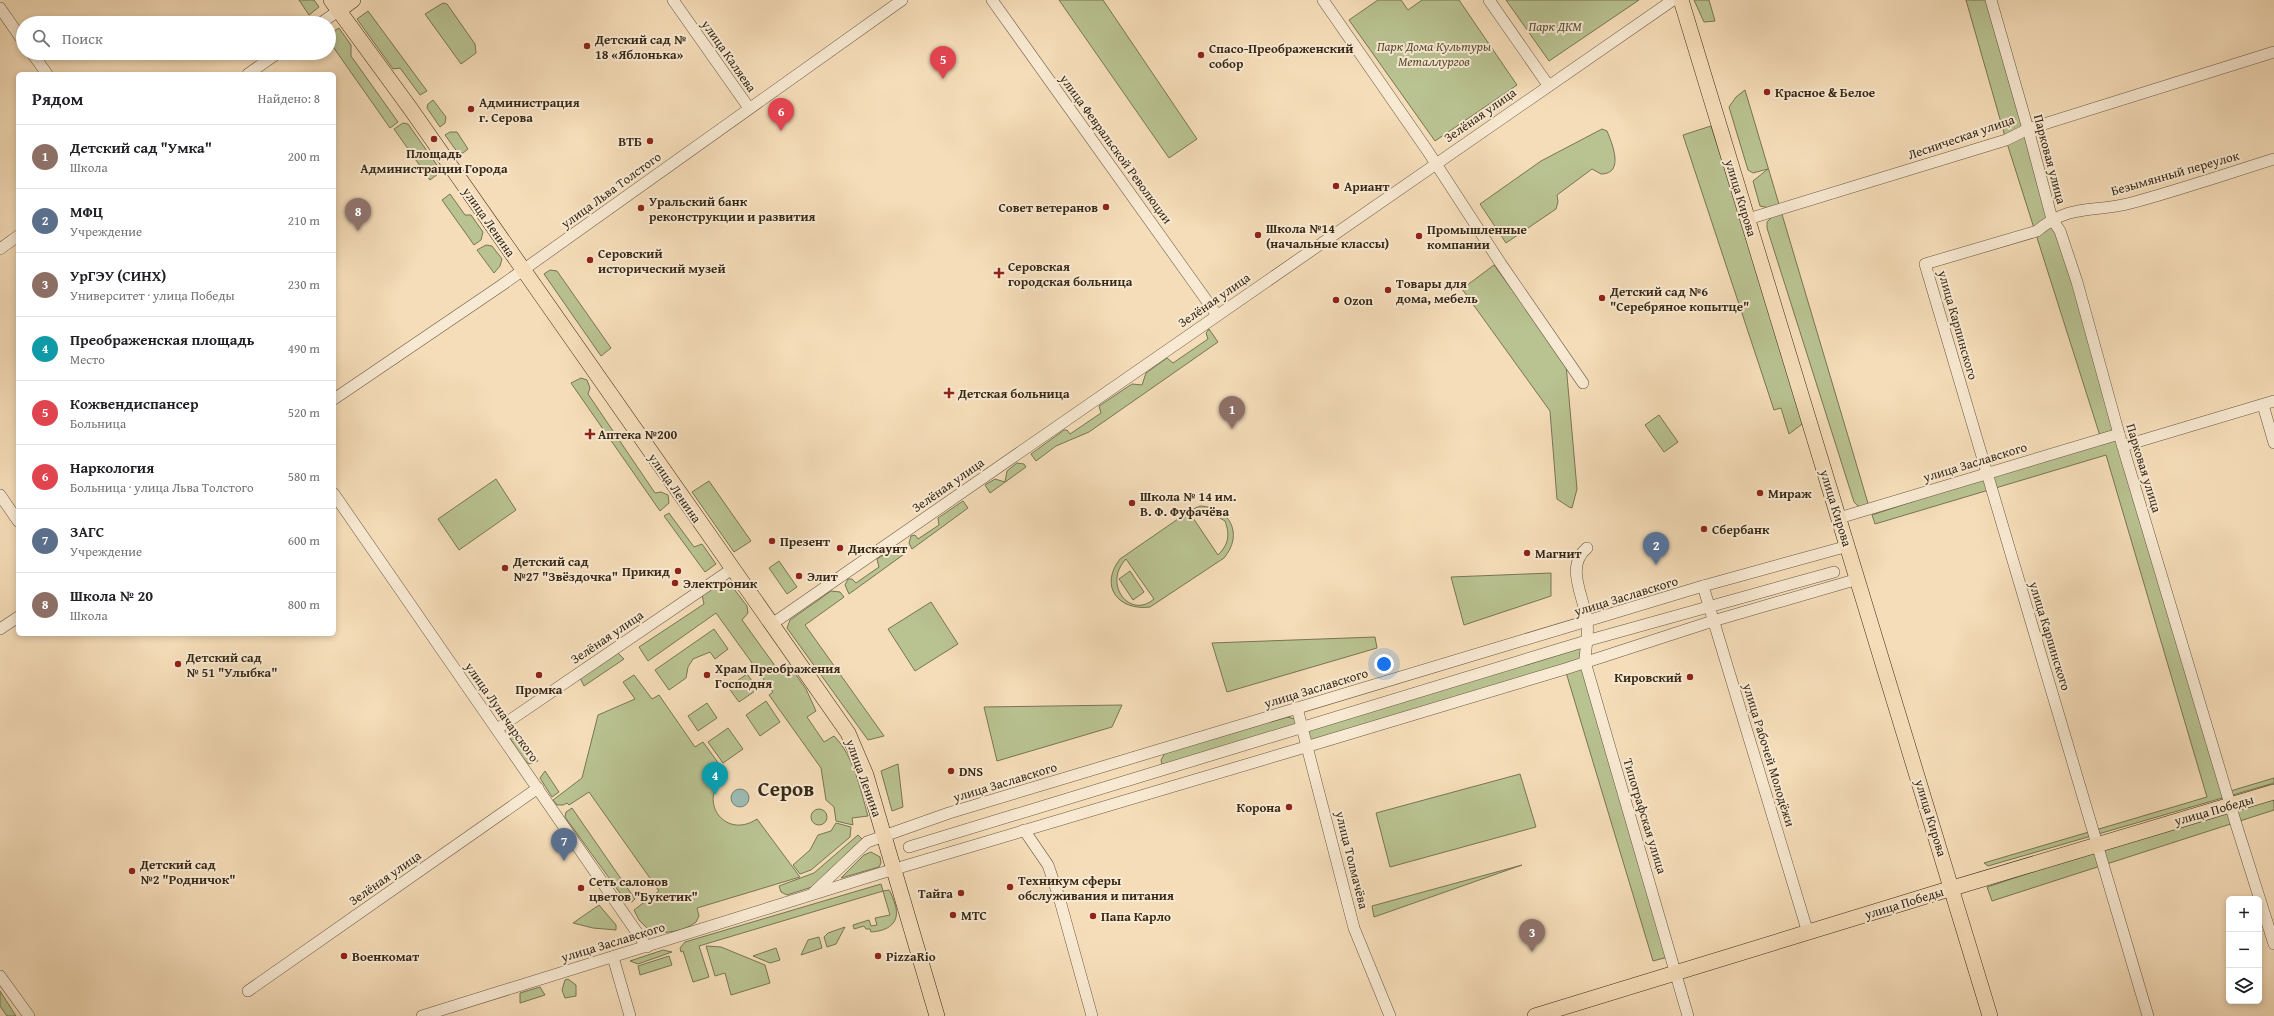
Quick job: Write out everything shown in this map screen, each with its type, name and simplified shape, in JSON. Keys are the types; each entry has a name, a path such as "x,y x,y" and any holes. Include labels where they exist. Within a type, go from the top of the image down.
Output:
{"main road":[{"path":"335,5 353,0"},
{"name":"улица Кирова","path":"1680,0 1848,546 1990,1016"},
{"name":"улица Ленина","path":"335,5 410,108 522,270 848,733 866,775 937,1016"},
{"name":"улица Победы","path":"1535,1016 2098,844 2274,792"}],"street":[{"name":"улица Каляева","path":"673,0 749,108"},
{"name":"улица Льва Толстого","path":"336,398 522,270 902,0"},
{"name":"улица Февральской Революции","path":"992,0 1217,315"},
{"path":"1323,0 1583,384"},
{"path":"1489,0 1548,85"},
{"name":"Зелёная улица","path":"772,624 1548,85 1673,0"},
{"name":"Парковая улица","path":"1991,0 2028,128 2052,219 2060,231 2077,282 2119,434 2230,805 2274,944"},
{"path":"326,16 335,5"},
{"path":"0,8 16,31"},
{"name":"Лесническая улица","path":"1748,219 2006,140 2028,128 2274,52"},
{"path":"37,60 46,72"},
{"path":"251,72 268,60"},
{"name":"Безымянный переулок","path":"1926,264 2037,231 2052,219 2072,211 2130,203 2274,159"},
{"path":"0,249 16,237"},
{"name":"улица Карпинского","path":"1926,264 1985,473 2098,844 2148,1016"},
{"path":"2123,446 2274,401"},
{"path":"2262,404 2274,444"},
{"name":"улица Заславского","path":"1839,518 2119,434"},
{"path":"0,495 16,518"},
{"name":"улица Луначарского","path":"336,497 646,946"},
{"name":"улица Заславского","path":"811,895 868,842 949,813 1703,586 1848,546"},
{"path":"1587,548 1580,554 1576,567 1579,593 1587,622"},
{"name":"Зелёная улица","path":"497,729 732,569"},
{"path":"909,847 1586,641 1710,608 1834,572"},
{"name":"улица Заславского","path":"422,1016 893,869 1309,746 1585,662 1713,621 1858,579"},
{"name":"улица Рабочей Молодёжи","path":"1703,586 1808,933"},
{"path":"0,630 16,618"},
{"name":"Типографская улица","path":"1587,622 1585,662 1677,972 1688,1016"},
{"name":"улица Толмачёва","path":"1297,708 1309,746 1354,928 1390,1016"},
{"name":"Зелёная улица","path":"248,991 538,788"},
{"path":"1024,830 1048,865 1059,897 1092,1016"},
{"path":"613,957 630,1016"},
{"path":"0,976 28,1016"}],"green space":[{"path":"299,0 314,0 319,7 309,15"},
{"path":"1059,0 1103,0 1197,139 1169,158"},
{"name":"Парк Дома Культуры Металлургов","path":"1378,0 1401,0 1408,10 1422,0 1459,0 1517,85 1435,141 1349,20"},
{"name":"Парк ДКМ","path":"1506,0 1639,0 1549,61"},
{"path":"1694,0 1709,0 1715,21 1704,22"},
{"path":"1966,0 1991,0 2227,792 2274,778 2274,783 1988,866 1984,863 2207,797 2106,455 1875,524 1872,515 2101,439 2006,140"},
{"path":"443,3 447,4 475,44 476,53 461,64 425,14"},
{"path":"368,11 427,91 420,95 400,68 393,69 357,19"},
{"path":"339,28 351,45 351,56 398,122 390,128 336,51 336,30"},
{"path":"1745,90 1870,510 1858,506 1854,502 1767,228 1767,222 1779,210 1760,206 1753,181 1768,169 1753,173 1748,170 1729,107 1736,97"},
{"path":"433,100 446,117 445,123 440,127 427,108 428,104"},
{"path":"403,123 408,124 439,168 438,174 430,180 394,129"},
{"path":"1711,126 1806,421 1789,434 1781,408 1774,410 1683,135"},
{"path":"1602,129 1607,131 1614,150 1615,164 1613,169 1608,173 1601,174 1592,169 1557,195 1558,202 1556,209 1506,243 1480,204 1541,161"},
{"path":"450,132 457,132 468,149 463,153 458,153 445,135"},
{"path":"450,194 465,215 471,215 483,232 481,240 474,245 442,200"},
{"path":"486,245 492,246 502,259 500,266 494,273 477,250"},
{"path":"1494,265 1566,364 1577,489 1572,508 1557,499 1550,411 1462,289"},
{"path":"550,270 557,271 611,348 601,356 544,274"},
{"path":"1209,329 1218,342 1089,432 1056,446 1036,461 1031,454 1064,430 1067,430 1070,434 1101,413 1099,406 1132,384 1142,385 1146,373 1167,358 1173,363 1208,339 1206,333"},
{"path":"581,378 587,380 590,388 588,394 655,493 661,492 668,495 669,503 660,511 571,383"},
{"path":"1659,415 1678,442 1664,452 1645,425"},
{"path":"1017,463 1024,464 1026,467 990,493 985,485 995,479 1005,482 1007,471"},
{"path":"496,479 516,510 459,550 438,519"},
{"path":"709,481 751,541 734,552 692,492"},
{"path":"963,501 968,508 912,549 909,543 911,536 915,535 918,539 939,525 938,518"},
{"path":"1200,506 1210,508 1219,511 1231,523 1233,540 1230,549 1224,558 1150,607 1129,605 1121,601 1115,595 1111,578 1120,559 1191,510","holes":["1199,511 1208,511 1225,521 1228,531 1228,539 1222,551 1218,555 1191,515","1126,559 1154,599 1145,604 1136,605 1128,602 1122,596 1118,588 1117,579 1119,569"]},
{"path":"669,513 694,547 702,544 716,564 705,572 664,516"},
{"path":"901,546 907,552 849,594 845,585 848,579 852,579 856,583 879,567 877,559 896,547"},
{"path":"779,561 797,587 787,594 769,568"},
{"path":"1130,571 1144,592 1133,600 1119,579"},
{"path":"1551,573 1551,596 1464,625 1451,577"},
{"path":"721,583 728,583 731,585 747,606 748,613 742,620 778,670 789,665 806,689 816,711 807,717 824,742 834,736 847,753 856,773 868,816 852,818 853,825 836,821 834,807 826,800 821,768 769,695 773,692 716,613 648,661 639,647 704,604 702,595"},
{"path":"831,591 840,592 844,597 805,625 884,736 868,740 787,628 790,620"},
{"path":"931,602 958,644 915,671 888,629"},
{"path":"714,629 728,649 715,659 710,652 693,659 688,667 686,678 669,690 655,670"},
{"path":"1375,637 1377,648 1227,692 1212,643"},
{"path":"1579,643 1672,956 1653,961 1565,669 1309,746 1303,728"},
{"path":"618,653 624,659 584,686 580,678"},
{"path":"747,674 758,689 739,702 728,687"},
{"path":"634,675 652,699 659,695 695,747 703,742 727,775 718,784 714,795 714,805 718,814 725,821 734,825 745,824 757,819 800,877 697,908 699,916 696,922 681,930 662,933 651,932 639,920 634,910 659,891 589,792 569,805 567,803 557,805 553,800 582,778 598,715 635,699 623,682"},
{"path":"766,701 780,722 760,736 746,715"},
{"path":"707,703 717,718 698,731 688,716"},
{"path":"1122,705 1112,727 997,761 984,707"},
{"path":"1287,717 1295,719 1300,729 1163,769 1161,760 1165,753"},
{"path":"513,725 538,761 529,764 519,754 508,731"},
{"path":"728,728 743,749 723,763 708,742"},
{"path":"898,764 903,807 892,811 881,771"},
{"path":"545,771 559,792 552,797 540,778"},
{"path":"1520,774 1536,827 1390,867 1376,813"},
{"path":"2274,798 2274,810 1992,901 1987,887 2081,856"},
{"path":"572,808 635,899 632,902 625,900 565,817 566,812"},
{"path":"819,809 825,811 827,817 825,823 819,825 813,823 811,817 813,811"},
{"path":"836,823 851,827 850,837 811,870 800,874 793,865 810,850 818,835 831,831"},
{"path":"858,835 862,839 812,887 787,895 781,892 779,886 814,873"},
{"path":"871,852 880,857 881,863 879,867 841,878 864,855"},
{"path":"1522,865 1374,917 1372,906"},
{"path":"881,884 883,891 699,946 709,977 693,982 683,951 681,952 680,948 685,942"},
{"path":"889,890 895,904 896,916 892,925 883,930 871,932 870,929 866,929 864,926 854,929 853,925 869,920 871,926 877,925 875,918 890,915 883,891"},
{"path":"599,905 616,925 616,930 593,928 573,923"},
{"path":"845,927 836,944 827,947 824,937 828,933"},
{"path":"819,937 822,948 801,955 808,940"},
{"path":"706,946 721,947 765,965 770,983 731,995 725,973 715,976"},
{"path":"776,948 780,960 770,963 753,956"},
{"path":"663,950 672,952 638,964 630,961"},
{"path":"669,956 672,965 640,975 638,966"},
{"path":"568,979 576,985 576,996 565,998 562,990 565,980"},
{"path":"540,987 545,995 520,1003 520,993"},
{"path":"0,991 16,1016 7,1016 0,1006"}],"water":[{"path":"740,789 746,792 749,798 746,804 740,807 734,804 731,798 734,792"}],"place":[{"name":"Детский сад № 18 «Яблонька»","path":"587,46"},
{"name":"Спасо-Преображенский собор","path":"1201,55"},
{"name":"Кожвендиспансер","path":"943,79"},
{"name":"Красное & Белое","path":"1767,92"},
{"name":"Администрация г. Серова","path":"471,109"},
{"name":"Наркология","path":"781,131"},
{"name":"Площадь Администрации Города","path":"434,139"},
{"name":"ВТБ","path":"650,141"},
{"name":"Ариант","path":"1336,186"},
{"name":"Совет ветеранов","path":"1106,207"},
{"name":"Уральский банк реконструкции и развития","path":"641,208"},
{"name":"Школа № 20","path":"358,231"},
{"name":"Школа №14 (начальные классы)","path":"1258,235"},
{"name":"Промышленные компании","path":"1419,236"},
{"name":"Серовский исторический музей","path":"590,260"},
{"name":"Серовская городская больница","path":"999,273"},
{"name":"Товары для дома, мебель","path":"1388,290"},
{"name":"Детский сад №6 \"Серебряное копытце\"","path":"1602,298"},
{"name":"Ozon","path":"1336,300"},
{"name":"Детская больница","path":"949,393"},
{"name":"Детский сад \"Умка\"","path":"1232,429"},
{"name":"Аптека №200","path":"590,434"},
{"name":"Мираж","path":"1760,493"},
{"name":"Школа № 14 им. В. Ф. Фуфачёва","path":"1132,503"},
{"name":"Сбербанк","path":"1704,529"},
{"name":"Презент","path":"772,541"},
{"name":"Дискаунт","path":"840,548"},
{"name":"Магнит","path":"1527,553"},
{"name":"МФЦ","path":"1656,565"},
{"name":"Детский сад №27 \"Звёздочка\"","path":"505,568"},
{"name":"Прикид","path":"678,571"},
{"name":"Элит","path":"799,576"},
{"name":"Электроник","path":"675,583"},
{"name":"Детский сад № 51 \"Улыбка\"","path":"178,664"},
{"name":"Промка","path":"539,675"},
{"name":"Храм Преображения Господня","path":"707,675"},
{"name":"Кировский","path":"1690,677"},
{"name":"DNS","path":"951,771"},
{"name":"Преображенская площадь","path":"715,795"},
{"name":"Корона","path":"1289,807"},
{"name":"ЗАГС","path":"564,861"},
{"name":"Детский сад №2 \"Родничок\"","path":"132,871"},
{"name":"Техникум сферы обслуживания и питания","path":"1010,887"},
{"name":"Сеть салонов цветов \"Букетик\"","path":"581,888"},
{"name":"Тайга","path":"961,893"},
{"name":"МТС","path":"953,915"},
{"name":"Папа Карло","path":"1093,916"},
{"name":"УрГЭУ (СИНХ)","path":"1532,952"},
{"name":"Военкомат","path":"344,956"},
{"name":"PizzaRio","path":"878,956"}],"district":[{"name":"Серов","path":"786,788"}]}
